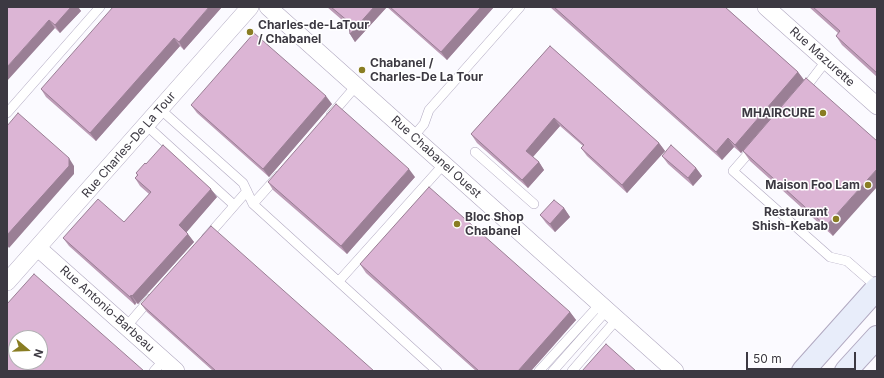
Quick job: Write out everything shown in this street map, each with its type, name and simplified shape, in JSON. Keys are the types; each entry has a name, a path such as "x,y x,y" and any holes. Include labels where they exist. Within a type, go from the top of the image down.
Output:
{"main road":[{"path":"803,371 877,288"},
{"path":"846,371 877,337"}],"street":[{"name":"Rue Charles-De La Tour","path":"7,282 250,7"},
{"name":"Rue Chabanel Ouest","path":"268,7 675,371"},
{"name":"Rue Mazurette","path":"766,7 877,106"},
{"name":"Rue Antonio-Barbeau","path":"38,248 126,327 165,367"}],"lane":[{"path":"7,113 100,7"},
{"path":"413,137 424,124 429,110 520,7"},
{"path":"796,100 826,61"},
{"path":"325,122 356,86"},
{"path":"160,109 243,184 254,204 437,371"},
{"path":"146,125 234,205"},
{"path":"760,142 733,172 830,257 848,261 877,288"},
{"path":"476,152 534,204"},
{"path":"340,281 444,164"},
{"path":"254,204 284,169"},
{"path":"199,245 247,191"},
{"path":"126,327 158,291"},
{"path":"539,371 608,311"},
{"path":"553,371 608,311"},
{"path":"572,371 608,311"}],"building":[{"path":"7,7 71,7 55,25 49,20 7,67"},
{"path":"113,7 209,7 179,42 174,38 90,133 41,89"},
{"path":"331,7 374,7 350,34 349,22"},
{"path":"390,7 481,7 441,52"},
{"path":"554,7 725,7 798,72 735,145 728,138 716,152"},
{"path":"813,7 877,7 877,73 836,36 840,31"},
{"path":"254,33 326,96 263,169 191,105"},
{"path":"550,46 659,143 622,185 581,148 584,145 554,118 526,151 539,162 522,180 471,134"},
{"path":"806,78 877,141 877,169 826,226 743,151"},
{"path":"336,104 409,169 341,246 268,182"},
{"path":"18,113 69,158 69,166 7,235 7,126"},
{"path":"163,145 211,189 179,225 188,234 130,297 63,238 98,199 124,222 151,192 135,178 138,175 136,173"},
{"path":"671,145 696,168 688,178 662,156"},
{"path":"429,187 570,312 518,371 479,371 360,264"},
{"path":"554,200 564,208 550,224 540,215"},
{"path":"211,226 374,371 216,371 141,304"},
{"path":"34,274 144,371 7,371 7,304"},
{"path":"606,344 636,371 582,371"}],"place":[{"name":"Charles-de-LaTour / Chabanel","path":"250,32"},
{"name":"Chabanel / Charles-De La Tour","path":"362,70"},
{"name":"MHAIRCURE","path":"823,113"},
{"name":"Maison Foo Lam","path":"868,185"},
{"name":"Restaurant Shish-Kebab","path":"836,219"},
{"name":"Bloc Shop Chabanel","path":"457,224"}]}
